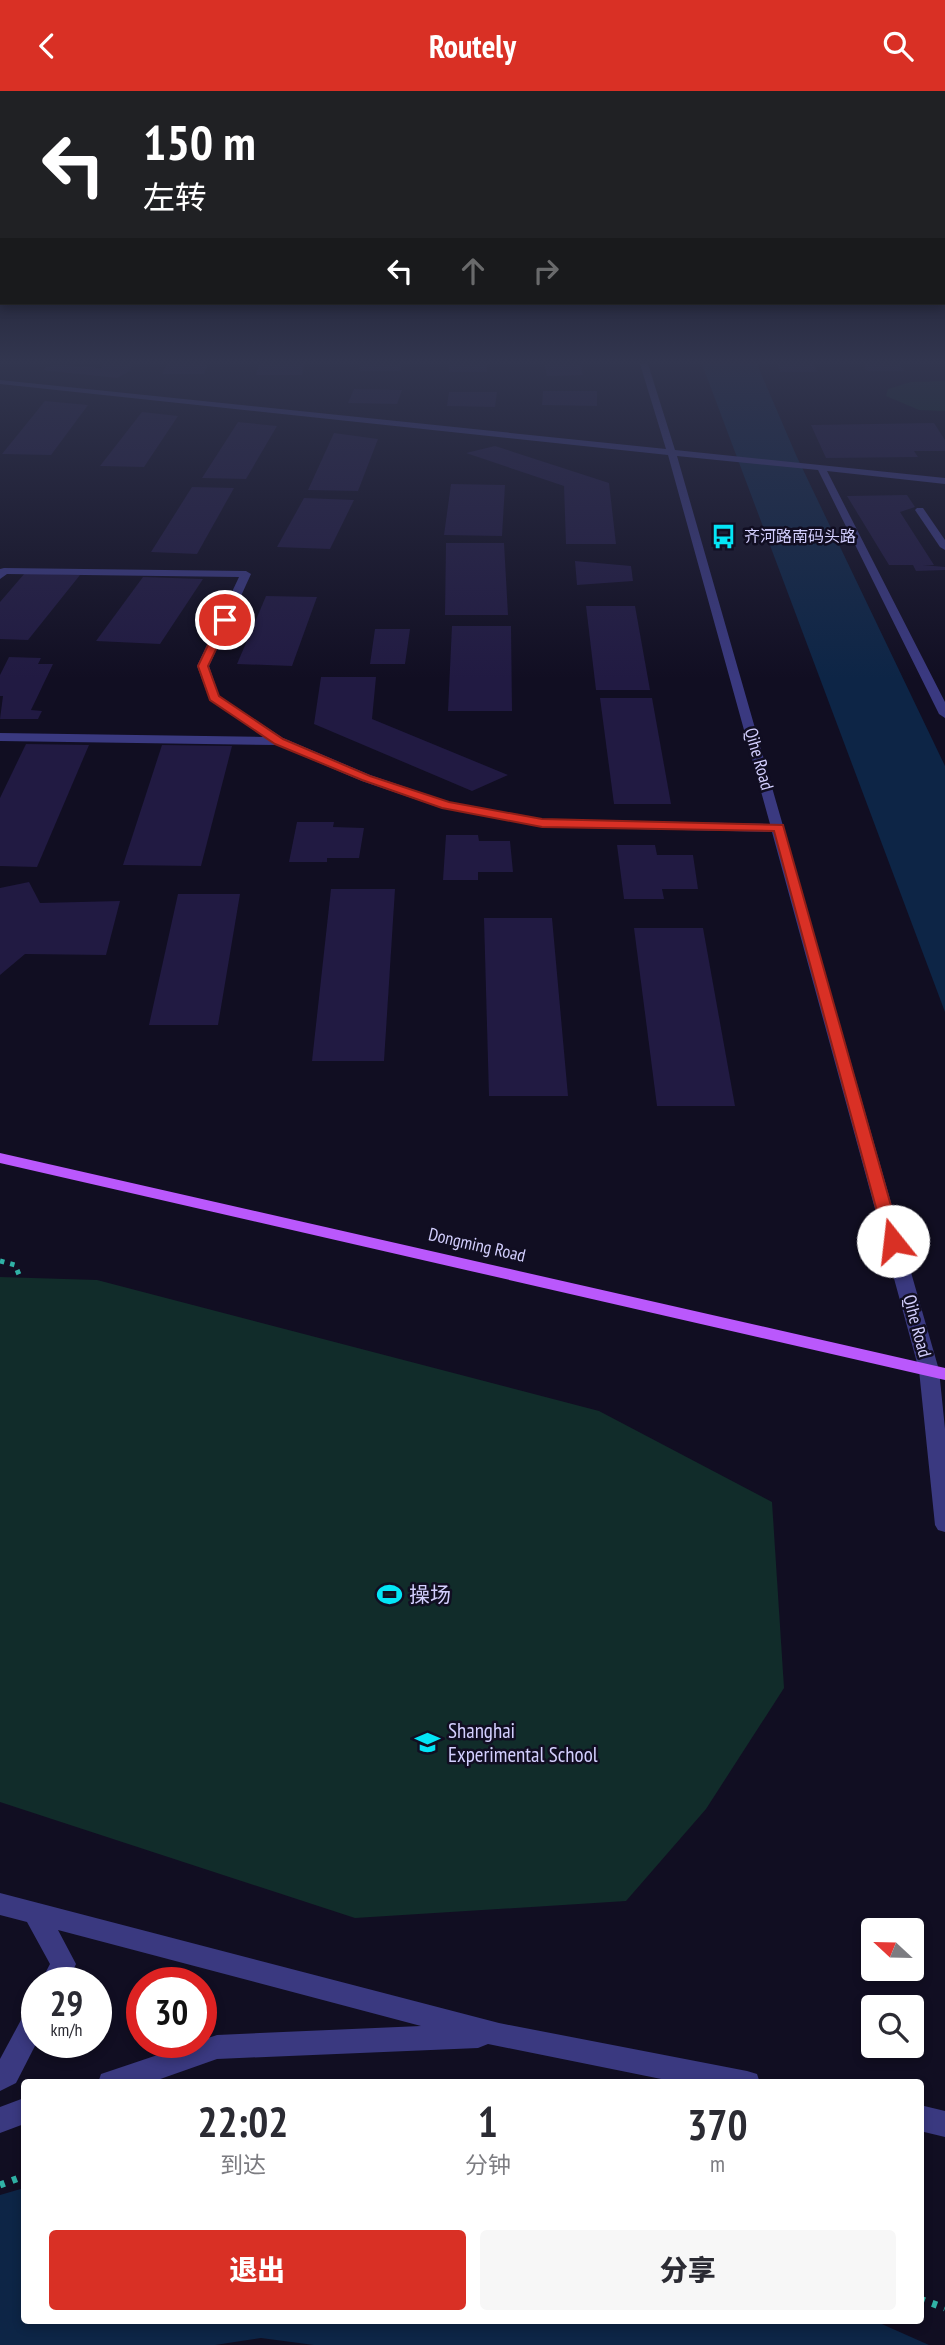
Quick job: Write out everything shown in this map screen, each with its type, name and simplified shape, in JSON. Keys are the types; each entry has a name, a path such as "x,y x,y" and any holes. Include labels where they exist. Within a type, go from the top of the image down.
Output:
{"main road":[{"name":"Dongming Road","path":"0,1158 937,1372"}],"street":[{"name":"Qihe Road","path":"677,469 937,1372 945,1525"},
{"path":"815,469 945,481"},
{"path":"822,470 945,714"},
{"path":"920,510 945,547"},
{"path":"0,576 4,571 246,574 203,666 214,698 279,741 366,778 446,805 542,823 779,828"},
{"path":"0,737 279,741"},
{"path":"0,1904 499,2035 726,2079"},
{"path":"36,1915 63,1964 61,1967"},
{"path":"123,2079 217,2047 499,2035"},
{"path":"0,2079 6,2074 21,2045"},
{"path":"0,2120 21,2113"},
{"path":"924,2119 945,2124"}],"path":[{"path":"0,1261 15,1265 20,1277"},
{"path":"0,2185 21,2177"},
{"path":"924,2300 945,2308"}],"green space":[{"name":"操场","path":"0,1277 97,1280 599,1411 772,1502 784,1688 706,1809 626,1901 355,1918 0,1802"}],"water":[{"path":"741,469 803,469 945,766 945,1012"},
{"path":"21,2189 21,2324 882,2324 929,2345 314,2345 261,2338 215,2345 0,2345 0,2195"}],"building":[{"path":"208,469 252,469 246,479 202,478"},
{"path":"317,469 366,469 358,491 308,490"},
{"path":"514,469 566,469 609,483 616,544 566,544 564,486"},
{"path":"451,484 505,485 502,536 444,535"},
{"path":"192,487 234,488 197,554 151,552"},
{"path":"907,495 915,507 900,512 934,565 923,565 945,567 945,570 916,571 913,565 889,565 847,496"},
{"path":"304,498 354,500 330,549 277,547"},
{"path":"446,543 504,543 508,615 445,615"},
{"path":"575,561 631,566 633,581 577,585"},
{"path":"25,573 80,575 28,640 0,639 0,602"},
{"path":"143,577 203,579 160,644 96,641"},
{"path":"266,596 317,597 292,666 237,664"},
{"path":"586,606 635,606 650,690 596,690"},
{"path":"452,626 511,626 512,711 448,711"},
{"path":"375,629 410,629 405,664 370,664"},
{"path":"9,657 41,658 38,664 53,664 31,710 42,711 38,719 0,719 3,696 0,696 0,675"},
{"path":"321,677 376,677 372,719 508,775 472,791 314,724"},
{"path":"600,698 652,698 671,804 614,804"},
{"path":"26,744 89,745 37,867 0,866 0,798"},
{"path":"162,745 232,746 201,866 123,865"},
{"path":"297,822 334,822 333,827 364,828 359,858 327,858 327,862 289,862"},
{"path":"446,835 478,835 479,841 510,841 513,872 478,872 478,880 443,880"},
{"path":"617,845 655,845 657,855 693,855 698,889 662,889 664,899 624,899"},
{"path":"29,882 40,903 120,901 106,955 25,954 0,975 0,888"},
{"path":"331,889 395,889 384,1061 312,1061"},
{"path":"178,894 240,894 218,1025 149,1025"},
{"path":"484,918 552,918 568,1096 489,1096"},
{"path":"634,928 703,928 735,1106 657,1106"}],"place":[{"name":"齐河路南码头路","path":"724,536"},
{"name":"操场","path":"389,1595"},
{"name":"Shanghai Experimental School","path":"428,1743"}],"route":[{"path":"225,620 203,666 214,698 279,741 366,778 446,805 542,823 779,828 893,1241"}]}
